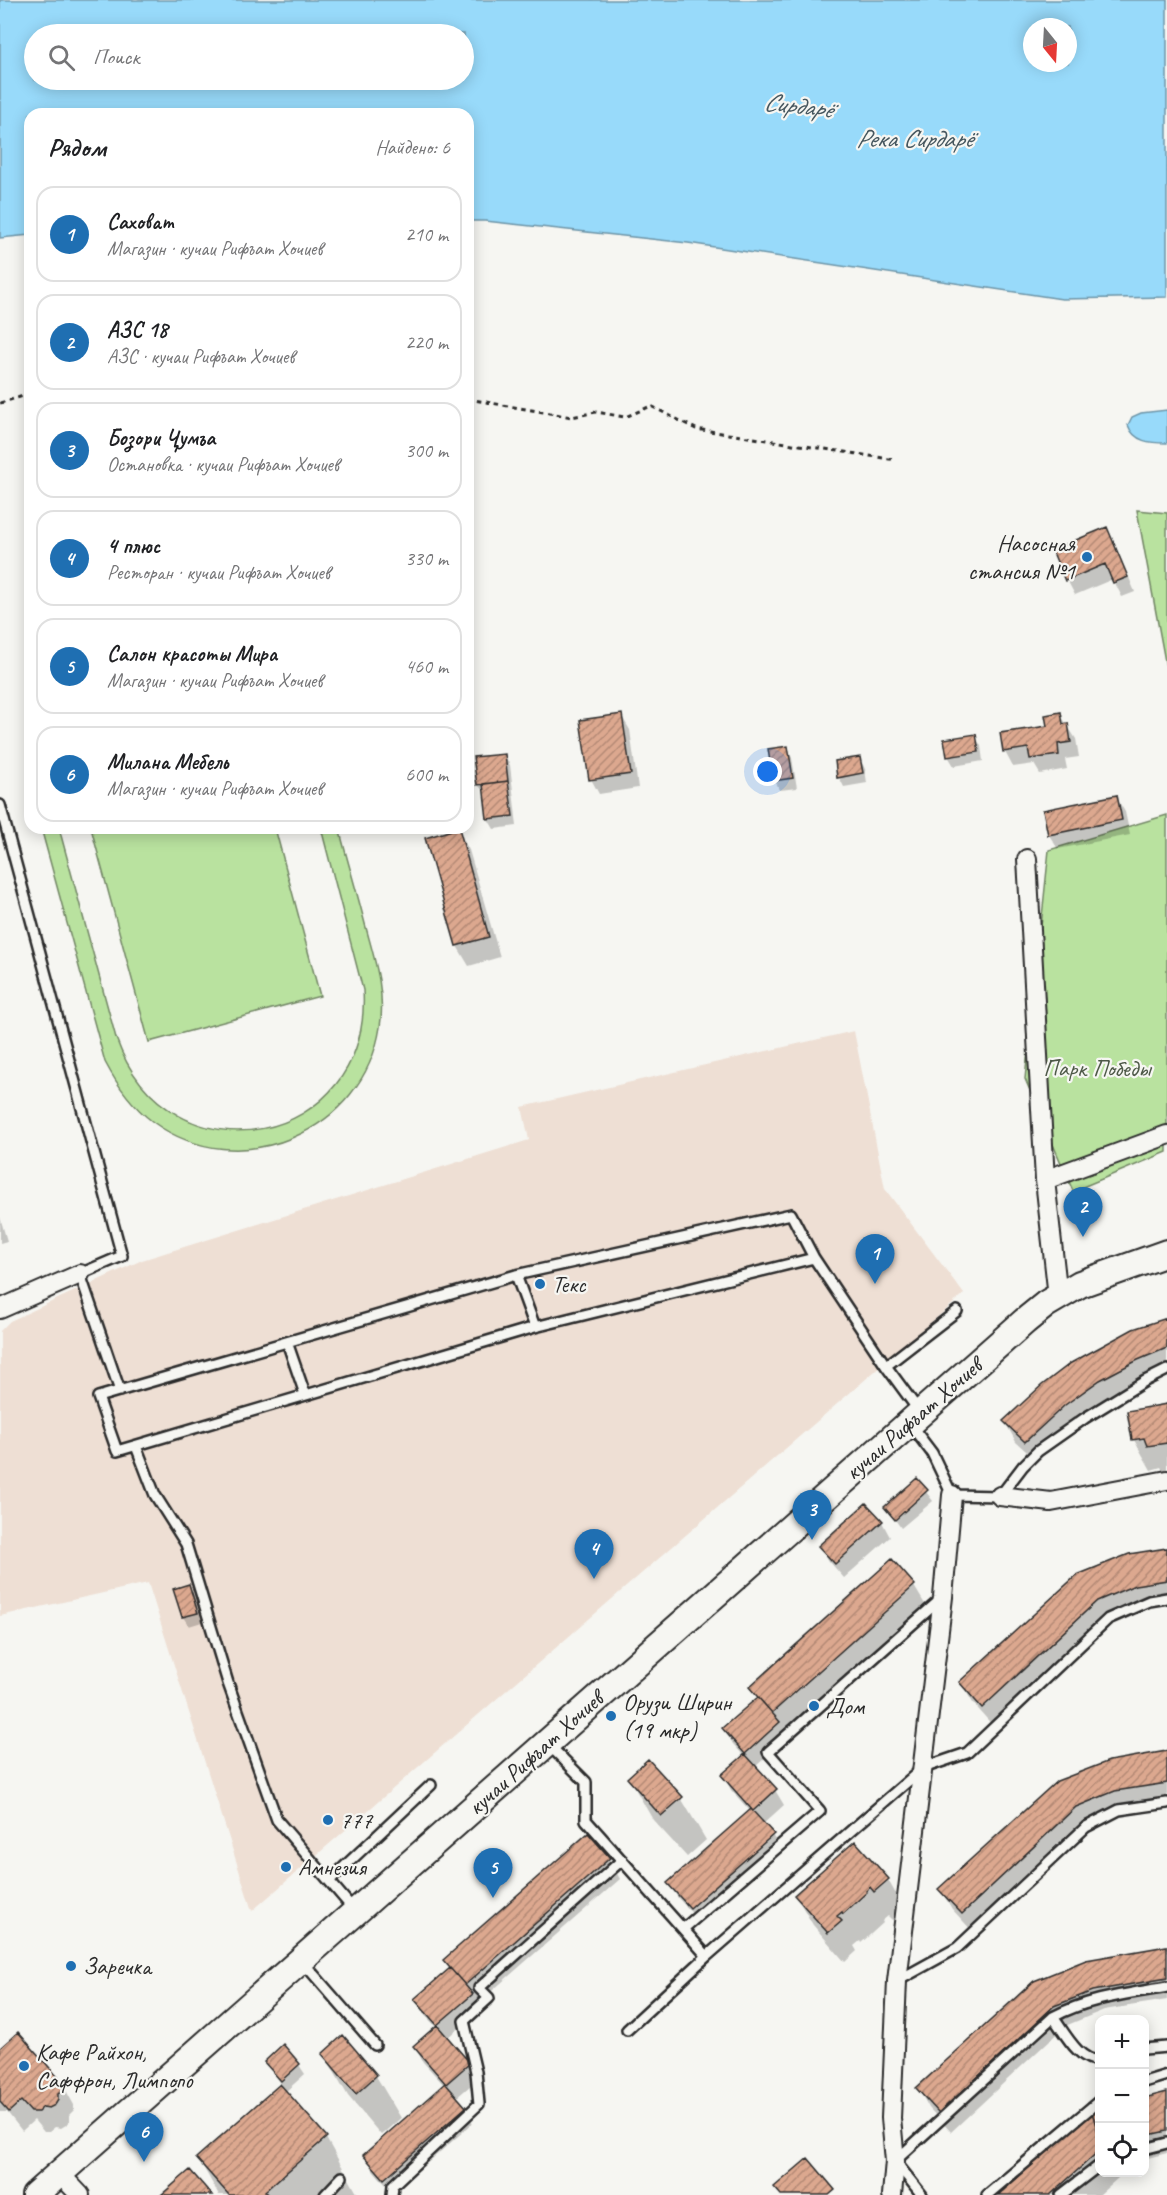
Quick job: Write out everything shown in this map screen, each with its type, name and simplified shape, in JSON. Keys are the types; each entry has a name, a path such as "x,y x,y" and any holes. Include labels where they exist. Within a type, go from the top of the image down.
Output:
{"main road":[{"name":"кучаи Рифъат Хочиев","path":"35,2195 1025,1321 1080,1284 1167,1253"}],"street":[{"path":"1027,859 1045,1180 1058,1297"},
{"path":"1045,1180 1167,1135"},
{"path":"0,1309 80,1274"},
{"path":"1000,1496 1051,1502 1167,1480"},
{"path":"892,2195 895,2161 891,2118 897,1981 943,1597 952,1495"},
{"path":"59,2174 80,2195"}],"lane":[{"path":"0,805 122,1256 80,1274 120,1391"},
{"path":"814,1258 535,1327 117,1451 98,1397 516,1275 791,1214 814,1258 886,1366 915,1418 952,1495 1000,1496 1038,1451 1095,1412 1167,1370"},
{"path":"516,1275 535,1327"},
{"path":"886,1366 957,1311"},
{"path":"287,1342 305,1394"},
{"path":"136,1446 155,1495 186,1544 228,1683 277,1820 356,1912"},
{"path":"683,1929 820,1811 768,1752 943,1597"},
{"path":"627,2030 706,1956 923,1768 967,1752 1108,1619 1149,1601 1167,1598"},
{"path":"547,1743 586,1782 586,1820 706,1956"},
{"path":"330,1880 431,1785"},
{"path":"897,1981 957,1948 1086,1827 1119,1810 1167,1803"},
{"path":"392,2195 393,2185 479,2104 476,2072 464,2021 489,1998 479,1988 622,1860"},
{"path":"302,1960 375,2045"},
{"path":"922,2195 895,2161 1053,2017 1070,2007 1099,1999 1167,1987"},
{"path":"1053,2017 1082,2055 1090,2061 1095,2061"},
{"path":"1149,2049 1167,2047"},
{"path":"1149,2080 1167,2075"},
{"path":"987,2195 1095,2104"},
{"path":"1149,2148 1167,2144"},
{"path":"1061,2195 1095,2169"},
{"path":"325,2195 342,2177"}],"path":[{"path":"0,403 24,396"},
{"path":"474,400 572,417 596,412 625,417 651,406 696,429 896,460"}],"shaded area":[{"path":"854,1031 885,1189 964,1294 252,1911 148,1583 0,1616 0,1331 10,1321 142,1260 529,1140 522,1107"}],"green space":[{"path":"1137,510 1167,513 1167,672"},
{"name":"Парк Победы","path":"1167,815 1167,1152 1073,1191 1025,1079 1049,850"},
{"path":"43,834 61,834 116,1038 142,1085 178,1115 220,1129 263,1128 303,1113 336,1084 357,1043 363,990 323,834 341,834 375,959 381,1000 380,1027 369,1064 350,1095 324,1120 293,1138 258,1147 222,1148 187,1140 153,1122 126,1095 105,1062"},
{"path":"93,834 277,834 320,996 149,1042"}],"water":[{"name":"Река Сирдарё","path":"0,0 1167,0 1167,297 1062,299 688,243 474,221 474,108 24,108 24,236 0,238"},
{"path":"1167,410 1167,443 1149,442 1138,438 1128,425 1132,417 1141,413"}],"building":[{"name":"Насосная стансия №1","path":"1107,527 1128,577 1113,583 1105,564 1065,581 1052,550"},
{"path":"1061,712 1063,724 1068,723 1071,742 1058,744 1059,755 1030,759 1028,748 1003,752 1000,733 1047,726 1045,715"},
{"path":"622,714 631,774 589,780 580,720"},
{"path":"976,734 979,752 947,757 944,739"},
{"path":"788,746 793,778 773,781 768,749"},
{"path":"505,754 508,781 477,785 474,757"},
{"path":"860,757 863,773 837,778 835,761"},
{"path":"508,781 513,816 487,819 483,784"},
{"path":"1117,795 1122,820 1048,835 1043,810"},
{"path":"439,834 461,834 489,937 456,946 425,838"},
{"path":"1167,1318 1167,1348 1100,1380 1065,1405 1025,1442 1003,1421 1042,1385 1071,1363 1133,1329"},
{"path":"1167,1404 1167,1443 1147,1446 1144,1438 1132,1440 1127,1411"},
{"path":"917,1478 928,1490 895,1520 884,1507"},
{"path":"866,1503 883,1521 835,1564 818,1546"},
{"path":"1167,1548 1167,1580 1135,1585 1097,1601 982,1708 959,1682 1077,1575 1129,1554"},
{"path":"892,1559 915,1585 772,1713 749,1687"},
{"path":"189,1584 198,1613 182,1617 173,1589"},
{"path":"758,1697 780,1722 745,1754 722,1728"},
{"path":"1167,1751 1167,1783 1115,1791 1076,1807 962,1914 938,1889 1057,1781 1109,1761"},
{"path":"745,1754 777,1789 753,1811 721,1775"},
{"path":"648,1759 683,1797 661,1816 627,1778"},
{"path":"751,1809 774,1834 690,1908 667,1883"},
{"path":"588,1833 610,1858 465,1985 443,1960"},
{"path":"855,1841 889,1879 874,1892 870,1887 843,1914 842,1912 837,1916 842,1921 828,1933 794,1895"},
{"path":"1167,1946 1167,1978 1093,1991 1054,2006 939,2113 916,2088 1034,1981 1086,1960"},
{"path":"450,1968 473,1994 437,2025 414,1999"},
{"path":"437,2025 470,2063 446,2084 413,2046"},
{"name":"Кафе Райхон, Саффрон, Лимпопо","path":"18,2032 64,2084 55,2105 49,2108 43,2107 38,2112 31,2112 21,2101 9,2112 0,2102 0,2048"},
{"path":"343,2035 377,2075 356,2094 322,2054"},
{"path":"283,2044 300,2064 281,2081 264,2062"},
{"path":"445,2083 466,2107 384,2179 363,2155"},
{"path":"280,2084 327,2137 265,2191 269,2195 229,2195 196,2158"},
{"path":"1167,2092 1167,2131 1149,2135 1149,2097"},
{"path":"1092,2112 1095,2122 1095,2154 1050,2195 998,2195"},
{"path":"808,2158 835,2190 829,2195 781,2195 774,2187"},
{"path":"190,2170 212,2195 161,2195"}],"place":[{"name":"Насосная стансия №1","path":"1087,557"},
{"name":"АЗС 18","path":"1083,1237"},
{"name":"Текс","path":"540,1284"},
{"name":"Саховат","path":"875,1284"},
{"name":"Бозори Ҷумъа","path":"812,1540"},
{"name":"4 плюс","path":"594,1579"},
{"name":"Дом","path":"814,1706"},
{"name":"Орузи Ширин (19 мкр)","path":"611,1716"},
{"name":"777","path":"328,1820"},
{"name":"Амнезия","path":"286,1867"},
{"name":"Салон красоты Мира","path":"493,1898"},
{"name":"Заречка","path":"71,1966"},
{"name":"Кафе Райхон, Саффрон, Лимпопо","path":"24,2066"},
{"name":"Милана Мебель","path":"144,2162"}],"water label":[{"name":"Сирдарё","path":"798,105"}]}
